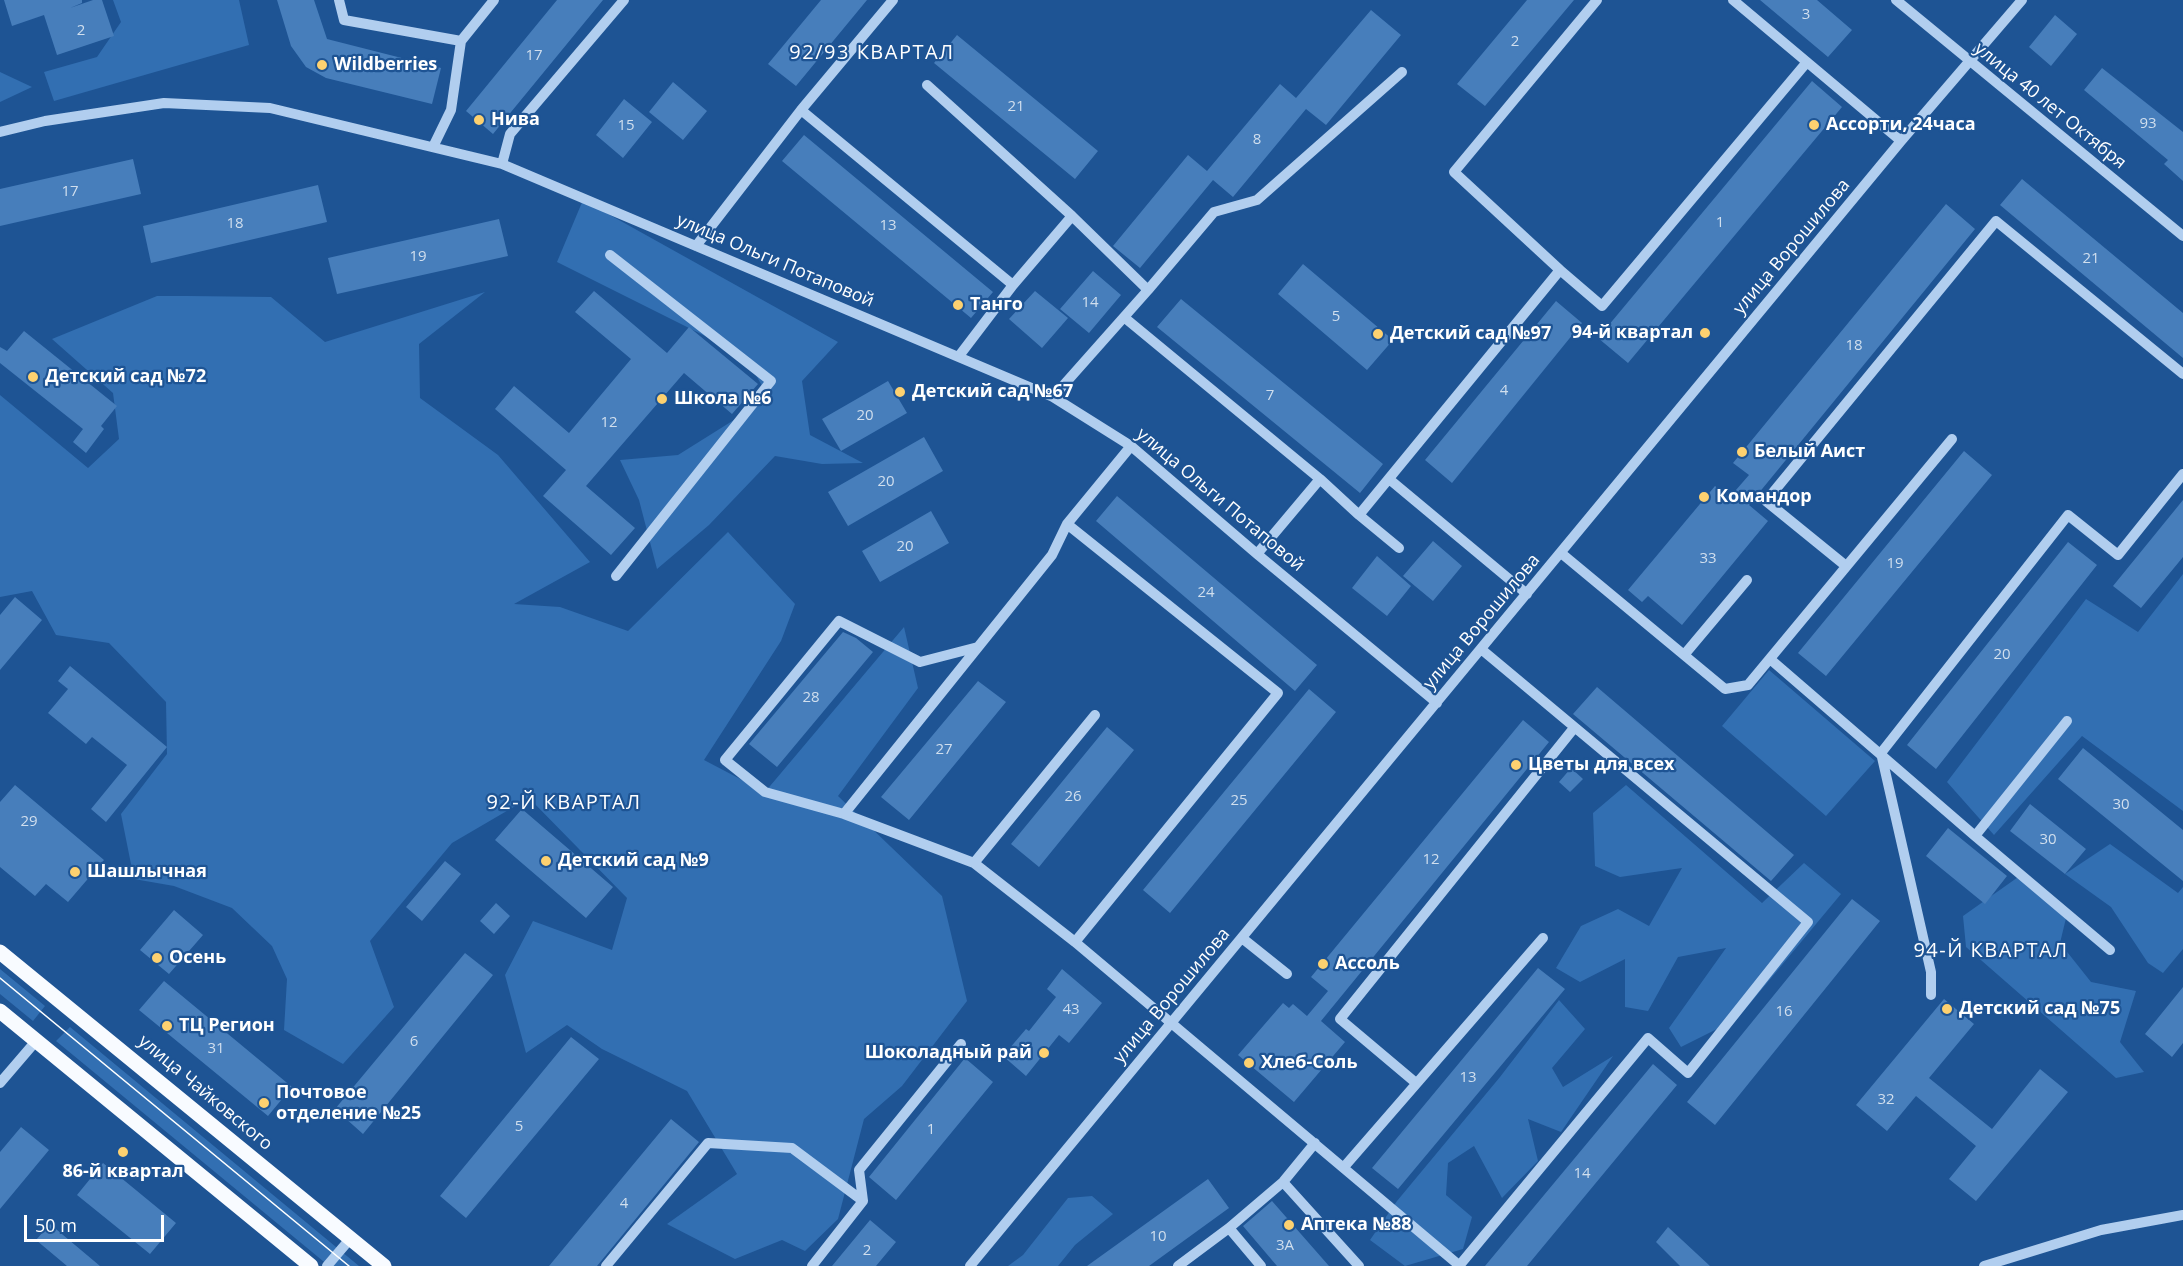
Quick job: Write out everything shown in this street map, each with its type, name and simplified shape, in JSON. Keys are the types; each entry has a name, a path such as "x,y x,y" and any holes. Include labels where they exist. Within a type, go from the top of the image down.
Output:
{"main road":[{"name":"улица Чайковского","path":"0,952 384,1266"},
{"path":"0,1011 311,1266"}],"street":[{"path":"339,0 344,20 461,41"},
{"path":"433,147 451,110 461,41 494,0"},
{"path":"502,164 510,134 624,0"},
{"path":"696,246 801,110 893,0"},
{"path":"1597,0 1455,172 1602,306 1807,62"},
{"path":"1733,0 1901,141"},
{"name":"улица 40 лет Октября","path":"1896,0 2183,236"},
{"name":"улица Ворошилова","path":"970,1266 1901,141 2022,0"},
{"path":"1053,398 1125,318 1214,212 1257,200 1402,72"},
{"path":"927,86 1072,216 1149,290"},
{"name":"улица Ольги Потаповой","path":"0,132 45,121 164,103 270,108 502,164 959,356 1053,398 1131,446 1437,703"},
{"path":"801,110 1013,285"},
{"path":"959,356 1013,285 1072,216"},
{"path":"1846,566 1766,501 1996,220 2183,374"},
{"path":"610,255 771,381 616,576"},
{"path":"1359,515 1560,270"},
{"path":"1125,318 1320,479 1399,548"},
{"path":"1561,553 1725,689 1748,685 1953,440"},
{"path":"844,814 1052,555 1067,524 1131,446"},
{"path":"1881,753 2068,515 2118,555 2183,474"},
{"path":"1257,554 1320,479"},
{"path":"1389,479 1527,594"},
{"path":"1067,524 1278,693 1075,942"},
{"path":"1684,655 1747,580"},
{"path":"978,647 920,662 840,621 725,760 765,792 844,814 974,863 1075,942 1460,1266 1648,1038 1688,1073 1808,922 1482,650"},
{"path":"1770,659 2110,950"},
{"path":"974,863 1095,716"},
{"path":"1975,836 2067,721"},
{"path":"1416,1083 1340,1019 1574,728"},
{"path":"1881,753 1931,972 1931,995"},
{"path":"1242,938 1287,974"},
{"path":"1344,1167 1543,938"},
{"path":"0,1083 36,1041"},
{"path":"812,1266 863,1201 859,1170 961,1044"},
{"path":"606,1266 708,1143 792,1148 863,1201"},
{"path":"1178,1266 1229,1228 1283,1182 1315,1143"},
{"path":"1283,1182 1359,1266"},
{"path":"1984,1266 2101,1230 2183,1215"},
{"path":"1229,1228 1261,1266"},
{"path":"327,1266 350,1239"}],"shaded area":[{"path":"113,0 239,0 249,45 54,101 44,72 97,57 121,22"},
{"path":"0,72 32,87 0,102"},
{"path":"583,200 838,342 802,381 810,435 863,463 822,464 775,456 709,525 657,569 639,500 620,460 678,455 769,398 745,356 557,262"},
{"path":"485,292 419,344 420,398 498,455 590,562 514,604 560,607 628,631 728,532 795,604 781,641 704,760 765,792 904,627 918,688 838,796 942,896 967,1001 902,1086 864,1119 838,1219 805,1251 782,1240 735,1259 667,1224 737,1174 687,1091 602,1049 567,1025 526,1053 505,975 533,921 612,950 627,898 529,798 452,843 370,941 394,1007 343,1064 284,1030 287,979 272,946 232,908 174,886 134,879 121,814 167,754 166,702 109,643 56,635 32,591 0,597 0,395 88,468 119,439 113,393 52,339 157,296 188,296 271,297 325,342"},
{"path":"2183,574 2183,811 2082,736 1994,835 1947,782 2086,599 2138,632"},
{"path":"1769,670 1875,761 1826,816 1722,726"},
{"path":"1626,785 1762,903 1804,863 1841,894 1737,1019 1681,1047 1669,1028 1726,948 1678,957 1648,1011 1625,1007 1625,959 1580,982 1556,968 1581,926 1618,909 1649,926 1682,868 1620,877 1595,866 1593,813"},
{"path":"2110,844 2178,893 2183,887 2183,949 2163,973 2148,963 2111,907 2065,874"},
{"path":"2021,875 2067,914 2060,943 2091,982 2136,991 2120,1042 2144,1072 2116,1078 1966,947 1963,916"},
{"path":"0,969 45,1006 33,1021 0,994"},
{"path":"1559,1000 1585,1029 1552,1068 1563,1087 1613,1056 1561,1132 1528,1119 1538,1161 1502,1198 1474,1146 1448,1163 1446,1195 1472,1217 1463,1249 1405,1266 1370,1240 1397,1201 1500,1077"},
{"path":"70,1027 359,1266 329,1266 56,1041"},
{"path":"1092,1196 1113,1214 1075,1245 1058,1266 1008,1266 1023,1255 1068,1198"}],"building":[{"path":"4,0 82,0 82,3 70,8 93,0 102,0 114,36 57,55 44,15 12,26"},
{"path":"277,0 314,0 327,39 441,68 432,104 326,78 306,67 291,46"},
{"path":"557,0 603,0 493,134 466,111"},
{"path":"821,0 867,0 796,86 768,64"},
{"path":"1527,0 1574,0 1485,106 1457,84"},
{"path":"1760,0 1817,0 1852,30 1828,57"},
{"path":"1371,10 1401,35 1326,125 1306,109 1233,197 1213,180 1140,268 1113,246 1188,155 1207,171 1280,84 1296,98"},
{"path":"2055,15 2077,34 2051,66 2029,47"},
{"path":"957,35 1098,151 1075,179 934,63"},
{"path":"2102,68 2183,132 2183,181 2164,164 2168,160 2084,90"},
{"path":"1812,81 1842,107 1628,363 1598,338"},
{"path":"673,82 707,111 683,140 649,112"},
{"path":"624,99 652,122 623,158 596,135"},
{"path":"804,135 993,292 971,318 782,161"},
{"path":"133,159 141,194 0,226 0,189"},
{"path":"2022,179 2183,313 2183,358 2000,205"},
{"path":"318,185 327,222 151,263 143,226"},
{"path":"1946,204 1975,229 1749,505 1768,521 1682,625 1648,596 1642,602 1628,590 1715,486 1729,498 1749,475 1733,463"},
{"path":"499,219 508,256 337,294 328,258"},
{"path":"1303,264 1393,340 1367,370 1278,294"},
{"path":"1093,271 1121,295 1089,333 1060,309"},
{"path":"594,291 667,353 689,327 758,384 732,414 684,373 586,486 635,528 611,555 543,496 566,470 495,409 514,386 569,433 631,359 575,312"},
{"path":"1035,291 1068,318 1042,348 1009,319"},
{"path":"1181,299 1383,464 1360,493 1157,327"},
{"path":"1556,301 1582,323 1452,483 1425,460"},
{"path":"24,331 117,406 101,426 104,429 86,453 73,442 83,429 0,363 0,347 7,351"},
{"path":"888,381 907,413 841,451 822,419"},
{"path":"924,437 943,471 848,526 828,492"},
{"path":"1964,451 1992,475 1826,676 1798,653"},
{"path":"1117,496 1317,665 1295,691 1096,521"},
{"path":"2183,500 2183,557 2141,608 2113,586"},
{"path":"931,511 949,543 880,582 862,551"},
{"path":"1433,541 1462,566 1433,601 1403,576"},
{"path":"2068,542 2097,565 1936,769 1907,745"},
{"path":"1377,556 1411,586 1387,616 1352,588"},
{"path":"15,597 42,620 0,670 0,615"},
{"path":"843,632 856,638 873,652 777,767 749,744"},
{"path":"70,666 167,747 106,822 91,809 127,765 92,737 86,744 48,713 68,689 58,681"},
{"path":"978,681 1006,702 909,820 881,797"},
{"path":"1597,687 1794,855 1771,881 1573,714"},
{"path":"1309,689 1336,712 1170,913 1143,890"},
{"path":"1523,720 1549,742 1321,1021 1345,1042 1294,1102 1238,1055 1283,1003 1289,1008 1293,1004 1307,1016 1328,991 1311,977"},
{"path":"1107,727 1134,750 1039,867 1011,844"},
{"path":"2083,748 2183,830 2183,881 2058,779"},
{"path":"1571,768 1583,779 1570,792 1559,782"},
{"path":"15,785 104,860 68,902 46,884 35,896 0,867 0,802"},
{"path":"2030,804 2086,849 2065,874 2010,831"},
{"path":"522,809 613,887 586,918 495,840"},
{"path":"1948,828 2007,876 1985,904 1926,856"},
{"path":"445,861 461,874 422,921 406,907"},
{"path":"1852,899 1880,921 1715,1125 1687,1102"},
{"path":"496,903 510,916 494,934 480,921"},
{"path":"174,910 203,935 169,974 140,950"},
{"path":"465,953 493,975 363,1134 335,1109"},
{"path":"1538,968 1565,989 1398,1189 1372,1168"},
{"path":"1062,969 1102,1003 1069,1043 1059,1035 1026,1076 1003,1056 1026,1029 1029,1031 1056,997 1047,989"},
{"path":"164,981 292,1087 268,1116 139,1010"},
{"path":"2183,987 2183,1043 2172,1057 2145,1034"},
{"path":"1944,999 1974,1024 1929,1078 1992,1129 2040,1069 2068,1092 1976,1201 1949,1179 1976,1146 1916,1096 1887,1131 1856,1105"},
{"path":"571,1037 599,1059 466,1218 440,1196"},
{"path":"965,1058 993,1082 896,1200 869,1177"},
{"path":"1653,1064 1677,1085 1527,1266 1485,1266"},
{"path":"671,1119 699,1142 597,1266 549,1266"},
{"path":"21,1127 49,1150 0,1209 0,1152"},
{"path":"103,1163 176,1223 150,1254 77,1195"},
{"path":"1208,1179 1229,1208 1149,1266 1087,1266"},
{"path":"1272,1201 1329,1266 1277,1266 1243,1226"},
{"path":"870,1220 896,1242 876,1266 832,1266"},
{"path":"50,1224 100,1266 67,1266 36,1240"},
{"path":"1668,1227 1710,1266 1680,1266 1656,1242"}],"tram line":[{"path":"0,978 349,1266"}],"place":[{"name":"Wildberries","path":"322,65"},
{"name":"Нива","path":"479,120"},
{"name":"Ассорти, 24часа","path":"1814,125"},
{"name":"Танго","path":"958,305"},
{"name":"94-й квартал","path":"1705,333"},
{"name":"Детский сад №97","path":"1378,334"},
{"name":"Детский сад №72","path":"33,377"},
{"name":"Детский сад №67","path":"900,392"},
{"name":"Школа №6","path":"662,399"},
{"name":"Белый Аист","path":"1742,452"},
{"name":"Командор","path":"1704,497"},
{"name":"Цветы для всех","path":"1516,765"},
{"name":"Детский сад №9","path":"546,861"},
{"name":"Шашлычная","path":"75,872"},
{"name":"Осень","path":"157,958"},
{"name":"Ассоль","path":"1323,964"},
{"name":"Детский сад №75","path":"1947,1009"},
{"name":"ТЦ Регион","path":"167,1026"},
{"name":"Шоколадный рай","path":"1044,1053"},
{"name":"Хлеб-Соль","path":"1249,1063"},
{"name":"Почтовое отделение №25","path":"264,1103"},
{"name":"86-й квартал","path":"123,1152"},
{"name":"Аптека №88","path":"1289,1225"}],"district":[{"name":"92/93 КВАРТАЛ","path":"872,53"},
{"name":"92-Й КВАРТАЛ","path":"564,803"},
{"name":"94-Й КВАРТАЛ","path":"1991,951"}]}
